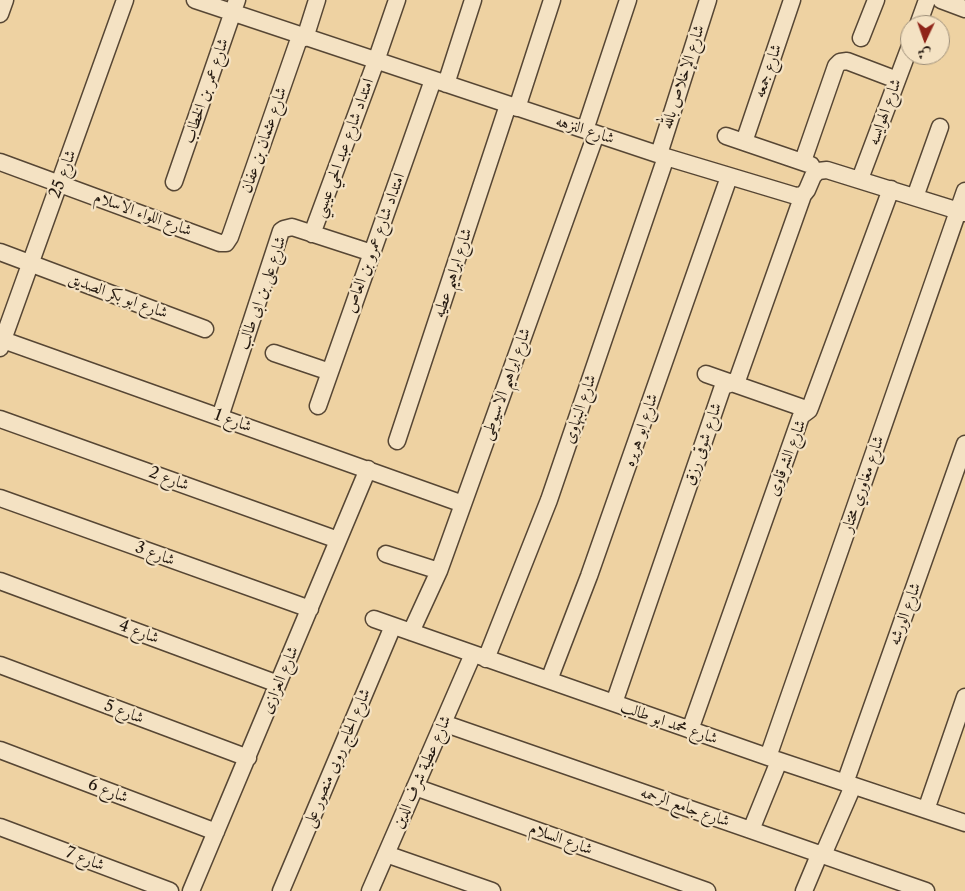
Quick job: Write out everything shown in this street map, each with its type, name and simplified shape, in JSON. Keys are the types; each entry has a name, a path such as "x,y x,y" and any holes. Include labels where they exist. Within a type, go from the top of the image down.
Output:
{"street":[{"path":"0,14 5,0"},
{"name":"شارع 25","path":"1,344 126,0"},
{"name":"شارع النزهه","path":"196,0 235,7 302,37 662,156 796,196 802,195"},
{"name":"شارع عثمان بن عفان","path":"226,243 234,228 317,0"},
{"name":"امتداد شارع عبد الحي عيسي","path":"312,234 397,0"},
{"name":"امتداد شارع عمرو بن العاص","path":"318,406 372,253 473,0"},
{"name":"شارع ابراهيم عطيه","path":"397,441 552,0"},
{"name":"شارع ابراهيم الاسيوطى","path":"411,632 439,571 591,132 628,0"},
{"name":"شارع الإخلاص بالله","path":"662,156 708,0"},
{"name":"شارع جمعه","path":"744,142 792,0"},
{"path":"861,38 876,0"},
{"path":"922,15 927,0"},
{"path":"941,0 965,9"},
{"name":"شارع عمر بن الخطاب","path":"174,182 235,7"},
{"path":"803,161 836,66 840,62 847,61 897,80"},
{"name":"شارع الهوايسه","path":"860,179 903,65"},
{"path":"915,197 940,128"},
{"path":"726,136 803,161 815,166 818,171"},
{"name":"شارع البنهاوى","path":"480,656 549,500 662,156"},
{"name":"شارع اللواء الاسلام","path":"0,162 220,243 226,243"},
{"path":"802,195 818,171 827,170 962,212"},
{"name":"شارع ابو هريره","path":"549,680 589,576 729,177"},
{"name":"شارع الشرقاوى","path":"690,730 801,416 809,410 891,189"},
{"name":"شارع مغاوري مختار","path":"751,830 962,212 965,191"},
{"name":"شارع شوقى رزق","path":"614,703 722,386 733,383 738,378 802,195"},
{"name":"شارع على بن ابى طالب","path":"220,417 281,232 292,227 372,253"},
{"name":"شارع ابو بكر الصديق","path":"0,252 205,329"},
{"name":"شارع 1","path":"1,344 220,417 463,504"},
{"path":"274,353 330,372"},
{"path":"706,374 809,410"},
{"name":"شارع 2","path":"0,418 338,540"},
{"name":"شارع الورشه","path":"804,891 817,860 826,848 965,444"},
{"name":"شارع العزازى","path":"191,891 368,469"},
{"name":"شارع 3","path":"0,498 310,609"},
{"path":"386,554 439,571"},
{"name":"شارع 4","path":"0,581 278,684"},
{"name":"شارع محمد ابو طالب","path":"374,619 965,824"},
{"name":"شارع الحاج روبى منصور على","path":"281,891 393,626"},
{"name":"شارع عطية شرف الدين","path":"370,891 443,722 480,656"},
{"name":"شارع 5","path":"0,665 248,758"},
{"path":"926,810 965,697"},
{"name":"شارع جامع الرحمه","path":"443,722 926,891"},
{"name":"شارع 6","path":"0,750 216,832"},
{"name":"شارع السلام","path":"415,787 707,891"},
{"name":"شارع 7","path":"0,827 170,891"},
{"path":"386,854 492,891"}]}
